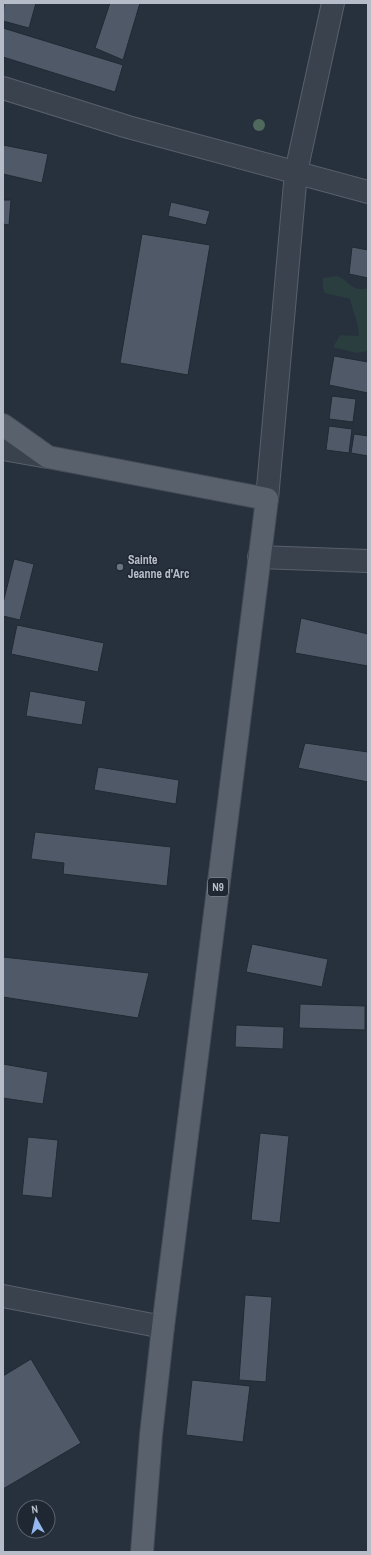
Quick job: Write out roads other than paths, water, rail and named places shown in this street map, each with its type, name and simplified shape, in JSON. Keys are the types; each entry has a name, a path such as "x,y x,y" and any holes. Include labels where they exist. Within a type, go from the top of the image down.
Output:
{"main road":[{"path":"3,425 48,457 267,499"},
{"name":"N9","path":"142,1552 151,1435 163,1327 267,499"}],"street":[{"path":"267,499 296,172 333,3"},
{"path":"3,88 128,127 368,192"},
{"path":"3,449 48,457"},
{"path":"259,557 368,561"},
{"path":"3,1296 163,1327"}],"place":[{"name":"Sainte Jeanne d'Arc","path":"120,567"}]}
